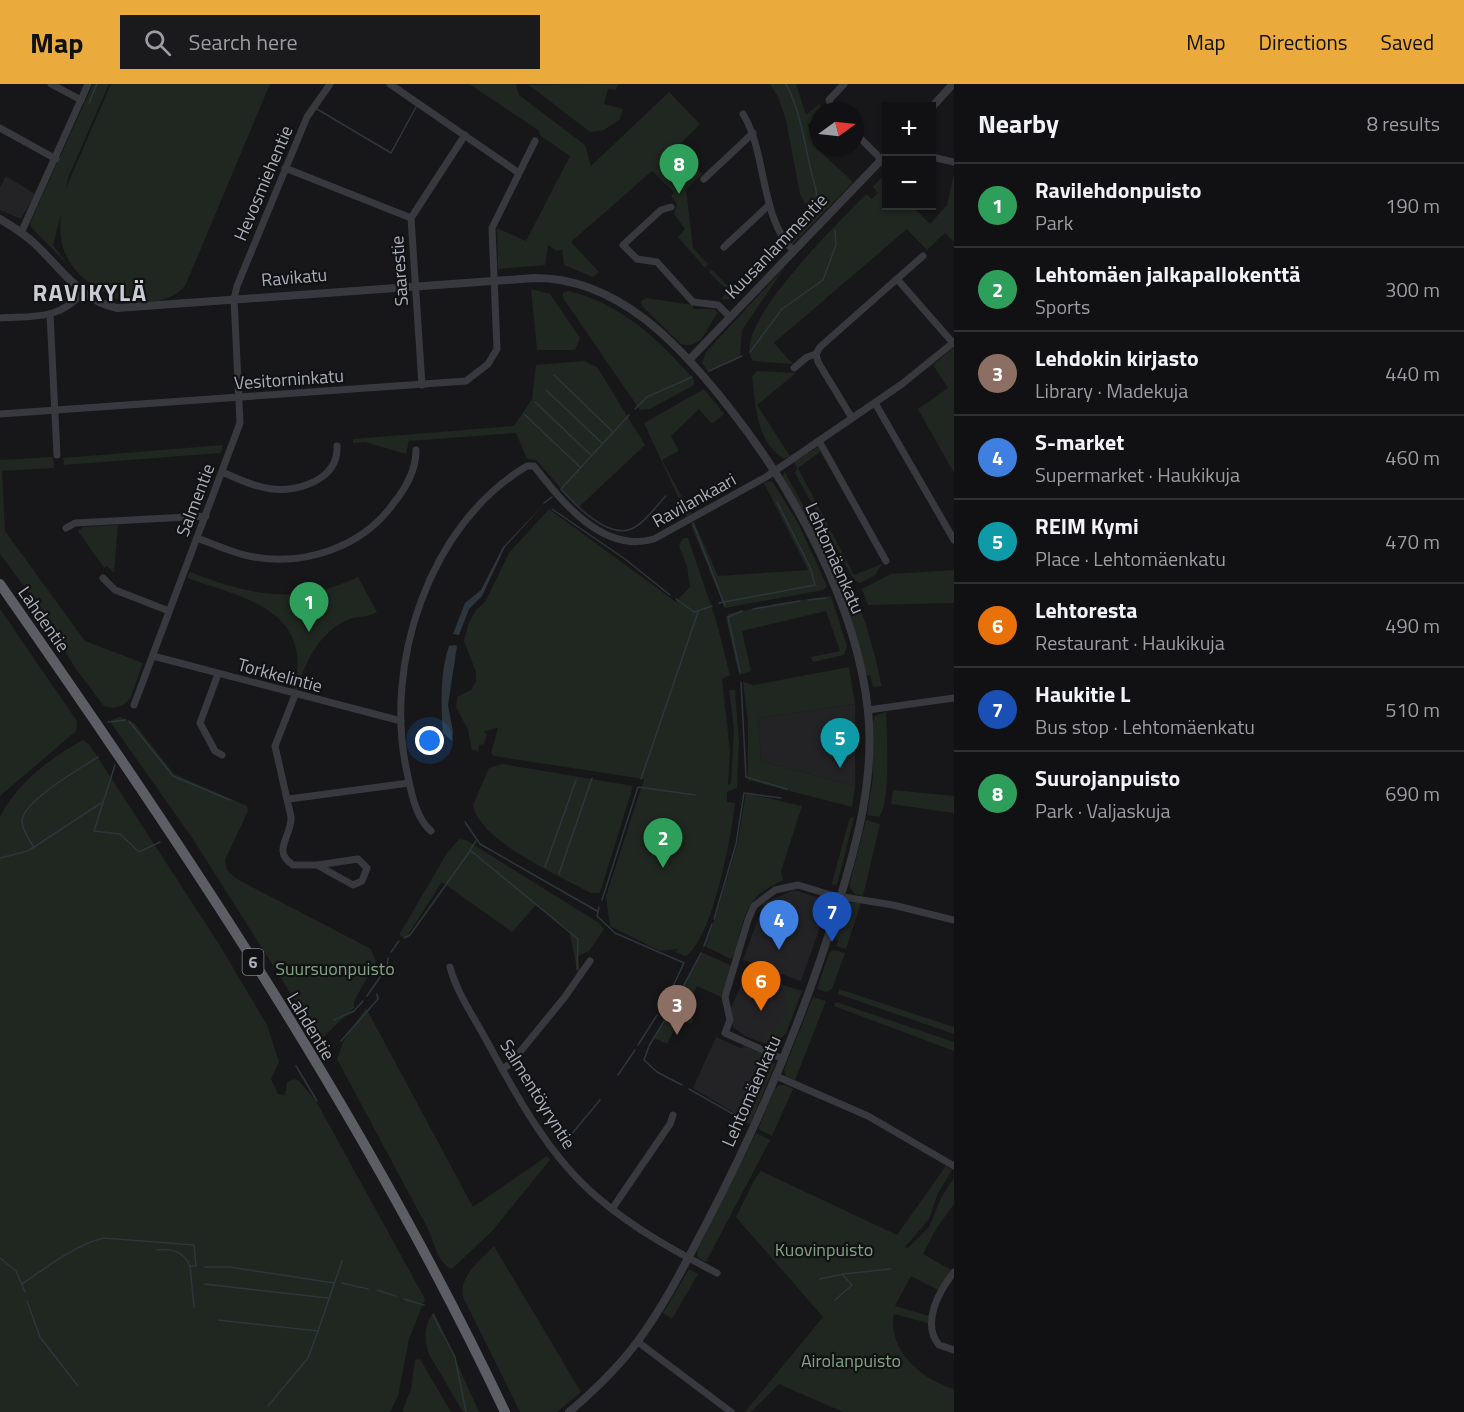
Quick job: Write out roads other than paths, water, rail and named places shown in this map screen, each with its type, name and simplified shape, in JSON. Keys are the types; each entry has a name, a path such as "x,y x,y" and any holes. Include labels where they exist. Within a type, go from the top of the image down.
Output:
{"highway":[{"name":"Lahdentie","path":"0,584 160,817 337,1099 438,1280 505,1412"}],"street":[{"path":"51,84 81,100"},
{"path":"21,233 88,84"},
{"name":"Hevosmiehentie","path":"234,298 246,262 307,117 330,84"},
{"path":"390,84 519,173"},
{"path":"830,102 844,84"},
{"path":"936,103 953,84"},
{"path":"743,114 753,133 769,205 786,243 794,251"},
{"path":"0,128 56,159"},
{"path":"704,179 753,133"},
{"name":"Saarestie","path":"422,385 411,218 465,135"},
{"name":"Vesitorninkatu","path":"0,414 466,381 478,374 496,354 498,344 492,228 536,141"},
{"path":"864,141 882,156"},
{"path":"936,158 954,162"},
{"name":"Kuusanlammentie","path":"689,360 882,160"},
{"path":"285,168 411,218"},
{"path":"724,247 769,205"},
{"path":"671,207 661,210 623,245 637,259 657,261 693,302 718,305 730,317"},
{"name":"Ravikatu","path":"0,219 21,233 82,292 99,303 124,308 494,280 554,279 602,291"},
{"path":"794,368 807,357 816,354 820,347 923,256"},
{"path":"774,471 875,403 954,342 897,279"},
{"name":"Lehtomäenkatu","path":"569,1412 605,1378 638,1341 688,1257 750,1137 809,994 840,896 866,794 868,710 852,639 833,585 774,471 731,410 689,360 638,314 602,291"},
{"path":"0,318 50,314 68,308 82,292"},
{"name":"Salmentie","path":"134,705 240,423 241,398 234,298"},
{"path":"50,314 57,455"},
{"path":"816,354 818,362 852,418"},
{"path":"875,403 954,540"},
{"path":"819,441 886,561"},
{"path":"222,472 263,487 292,489 318,479 334,467 338,456 338,446"},
{"path":"197,538 249,556 270,559 302,558 334,549 364,533 390,508 411,475 416,463 416,450"},
{"name":"Ravilankaari","path":"430,831 420,815 409,783 400,720 406,654 430,580 471,516 522,469 534,466 560,497 585,520 610,537 633,543 661,537 774,471"},
{"path":"66,528 75,523 206,516"},
{"path":"103,578 115,590 169,611"},
{"name":"Torkkelintie","path":"153,656 295,695 400,720"},
{"path":"218,674 200,723 215,751 222,755"},
{"path":"295,695 275,746 289,799 292,823 282,847 283,855 293,865 317,866 358,859 367,868 362,881 357,885 317,866"},
{"path":"868,710 954,698"},
{"path":"289,799 409,783"},
{"path":"783,1059 725,1033 730,1020 725,997 754,906 775,890 793,885 954,920"},
{"path":"502,1069 510,1064 564,998 590,961"},
{"name":"Salmentöyryntie","path":"450,967 459,991 502,1069 562,1160 596,1196 612,1209 663,1244 717,1273"},
{"path":"776,1076 868,1116 954,1166"},
{"path":"612,1209 670,1124 673,1115"},
{"path":"954,1272 937,1300 931,1327 939,1345 954,1350"},
{"path":"638,1341 731,1412"}],"waterway":[{"path":"89,103 97,84"},
{"path":"786,84 800,121 821,213"},
{"path":"317,109 391,153 416,107"},
{"path":"750,352 782,309 823,280 836,245 835,230"},
{"path":"709,371 742,356"},
{"path":"554,375 612,431"},
{"path":"635,409 647,397 692,377"},
{"path":"546,390 602,443"},
{"path":"535,402 591,455"},
{"path":"524,414 580,467"},
{"path":"629,415 561,489 574,503 602,525 622,531 641,523 666,496"},
{"path":"544,503 552,497"},
{"path":"719,603 815,585 810,567 777,502"},
{"path":"552,509 625,559 670,595"},
{"path":"693,523 725,606"},
{"path":"808,600 826,598"},
{"path":"676,599 694,612 712,606"},
{"path":"753,609 800,601"},
{"path":"740,672 728,617 742,611"},
{"path":"641,779 698,612"},
{"path":"741,682 746,777 787,789"},
{"path":"108,722 126,720"},
{"path":"129,721 173,776 230,800"},
{"path":"34,847 23,828 22,821 25,813 42,795 98,757"},
{"path":"115,765 94,831 120,834 139,852 160,842"},
{"path":"559,874 592,778"},
{"path":"545,867 576,780"},
{"path":"602,900 638,787 695,795"},
{"path":"714,919 736,844 744,793 781,798"},
{"path":"0,858 28,851 101,803"},
{"path":"465,822 480,844 597,911"},
{"path":"476,841 470,850 578,939 577,969"},
{"path":"404,938 410,935 470,851"},
{"path":"599,907 597,916 615,933 684,963 665,1003"},
{"path":"704,946 712,924"},
{"path":"391,952 399,941"},
{"path":"675,1002 701,953"},
{"path":"367,996 387,967 388,958"},
{"path":"341,1041 378,999 377,994"},
{"path":"334,1020 354,1011 363,1001"},
{"path":"660,1012 662,1008"},
{"path":"672,1008 649,1046 644,1060 657,1072 682,1085"},
{"path":"638,1045 657,1015"},
{"path":"618,1075 635,1050"},
{"path":"296,1066 317,1101"},
{"path":"689,1089 733,1114"},
{"path":"570,1136 600,1100"},
{"path":"22,1284 72,1251 104,1238 194,1245 196,1266"},
{"path":"157,1250 181,1254 190,1266 195,1266"},
{"path":"0,1258 16,1271 25,1292"},
{"path":"218,1320 318,1331 342,1261"},
{"path":"190,1266 194,1307"},
{"path":"204,1267 230,1267 334,1283"},
{"path":"820,1279 891,1269"},
{"path":"835,1300 852,1285 842,1274"},
{"path":"342,1283 368,1289"},
{"path":"204,1284 328,1298"},
{"path":"377,1290 396,1296"},
{"path":"404,1299 424,1305"},
{"path":"27,1301 40,1337 78,1386"},
{"path":"433,1315 455,1357 466,1412"},
{"path":"268,1406 308,1358 318,1331"}],"place":[{"name":"Suurojanpuisto","path":"679,194"},
{"name":"Ravilehdonpuisto","path":"309,632"},
{"name":"REIM Kymi","path":"840,768"},
{"name":"Lehtomäen jalkapallokenttä","path":"663,868"},
{"name":"Haukitie L","path":"832,942"},
{"name":"S-market","path":"779,950"},
{"name":"Lehtoresta","path":"761,1011"},
{"name":"Lehdokin kirjasto","path":"677,1035"}],"district":[{"name":"RAVIKYLÄ","path":"90,292"}],"park label":[{"name":"Suursuonpuisto","path":"335,968"},
{"name":"Kuovinpuisto","path":"824,1249"},
{"name":"Airolanpuisto","path":"851,1360"}]}
